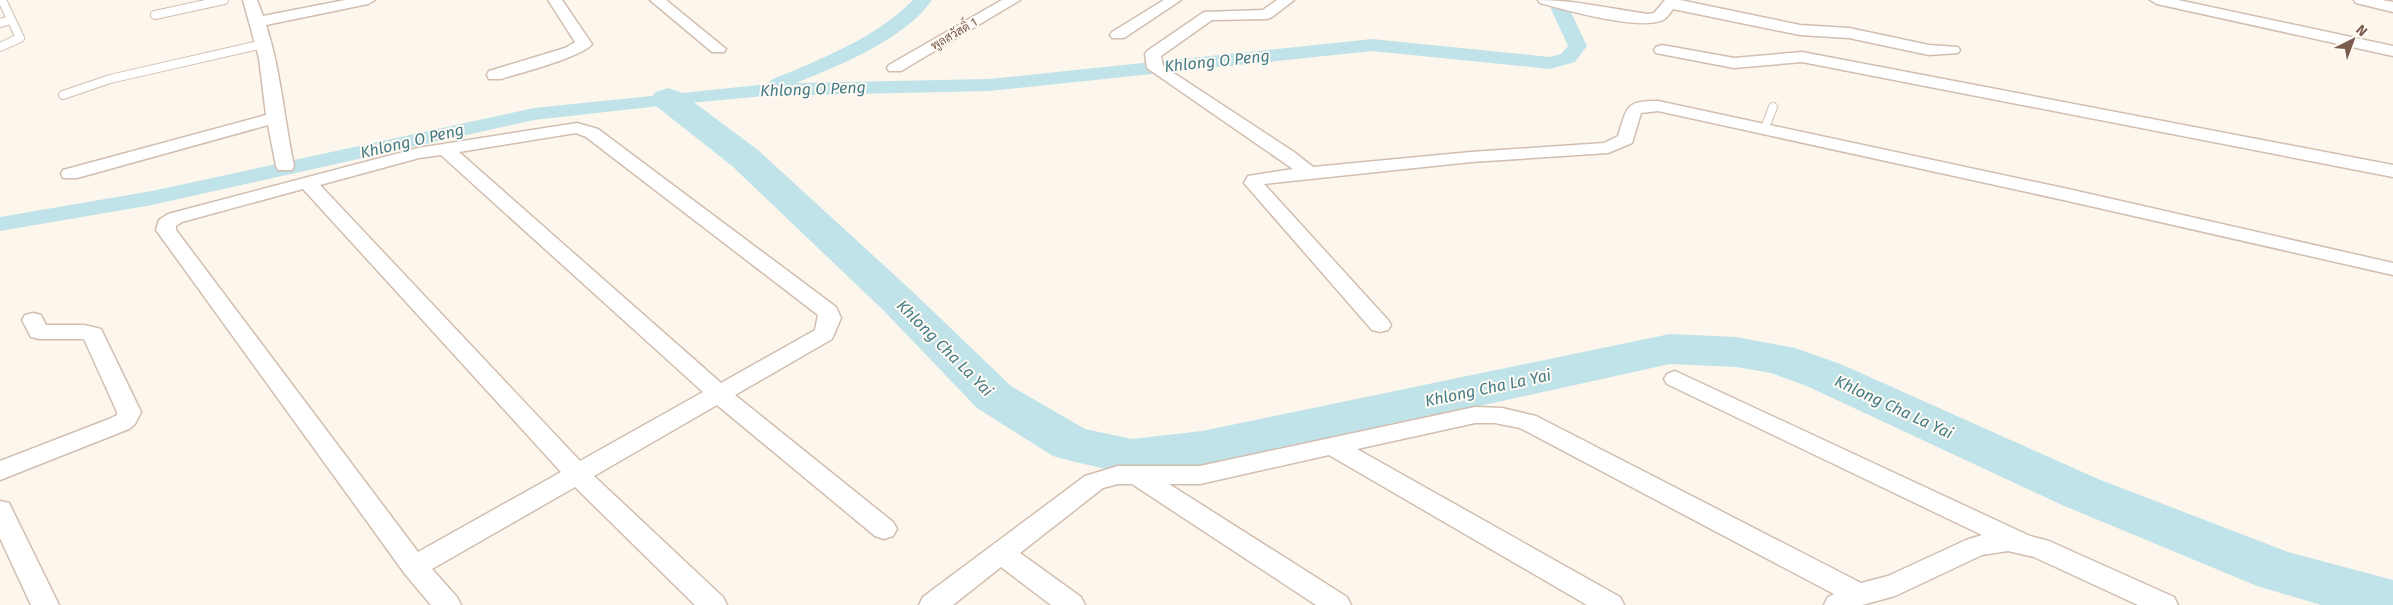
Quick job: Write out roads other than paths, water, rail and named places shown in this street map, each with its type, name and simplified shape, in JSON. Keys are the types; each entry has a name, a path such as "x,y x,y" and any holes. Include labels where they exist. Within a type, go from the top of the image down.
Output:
{"street":[{"path":"250,0 263,44 285,166"},
{"path":"258,22 368,0"},
{"path":"495,74 571,51 584,44 556,0"},
{"path":"657,0 718,49"},
{"name":"พูลสวัสดิ์ 1","path":"894,68 1013,0"},
{"path":"1118,35 1174,0"},
{"path":"1287,0 1267,14 1249,16 1209,15 1154,61 1309,173"},
{"path":"1545,0 1596,12 1649,19 1658,16 1673,2 1800,30 1849,33 1929,50 1952,50"},
{"path":"2361,0 2393,7"},
{"path":"2163,1 2393,51"},
{"path":"1800,30 1809,37 1802,58"},
{"path":"1662,50 1734,62 1802,58 2393,170"},
{"path":"1380,326 1254,183 1255,180 1471,157 1608,148 1626,139 1632,113 1636,107 1642,105 1658,106 1765,128 2393,269"},
{"path":"70,174 275,118"},
{"path":"414,567 824,334 830,318 828,312 587,129 564,128 444,148 307,182 175,218 166,224 166,230 414,567 447,605"},
{"path":"444,148 719,394 884,529"},
{"path":"307,182 577,474 713,605"},
{"path":"0,471 112,428 125,422 129,417 129,412 93,334 84,332 39,332 33,320"},
{"path":"1675,379 2020,542 2040,548 2164,605"},
{"path":"933,605 1094,482 1118,475 1200,475 1475,415 1510,416 1528,422 1849,600 1896,585 1975,547 2000,541 2020,542"},
{"path":"1332,446 1610,605"},
{"path":"1135,474 1337,605"},
{"path":"0,510 44,605"},
{"path":"1001,553 1071,605"}],"lane":[{"path":"155,14 224,0"},
{"path":"0,47 20,38 1,1"},
{"path":"0,23 11,20"},
{"path":"63,95 73,90 110,79 263,44"},
{"path":"1765,128 1774,107"}],"waterway":[{"path":"778,84 835,59 876,38 894,26 923,0"},
{"name":"Khlong O Peng","path":"0,224 152,198 534,114 668,99 764,90 989,85 1372,45 1550,63 1568,58 1578,46 1556,0"},
{"name":"Khlong Cha La Yai","path":"668,99 745,158 898,301 994,397 1071,444 1132,457 1202,449 1670,349 1736,352 1779,359 1826,376 2080,492 2277,571 2393,603"}]}
